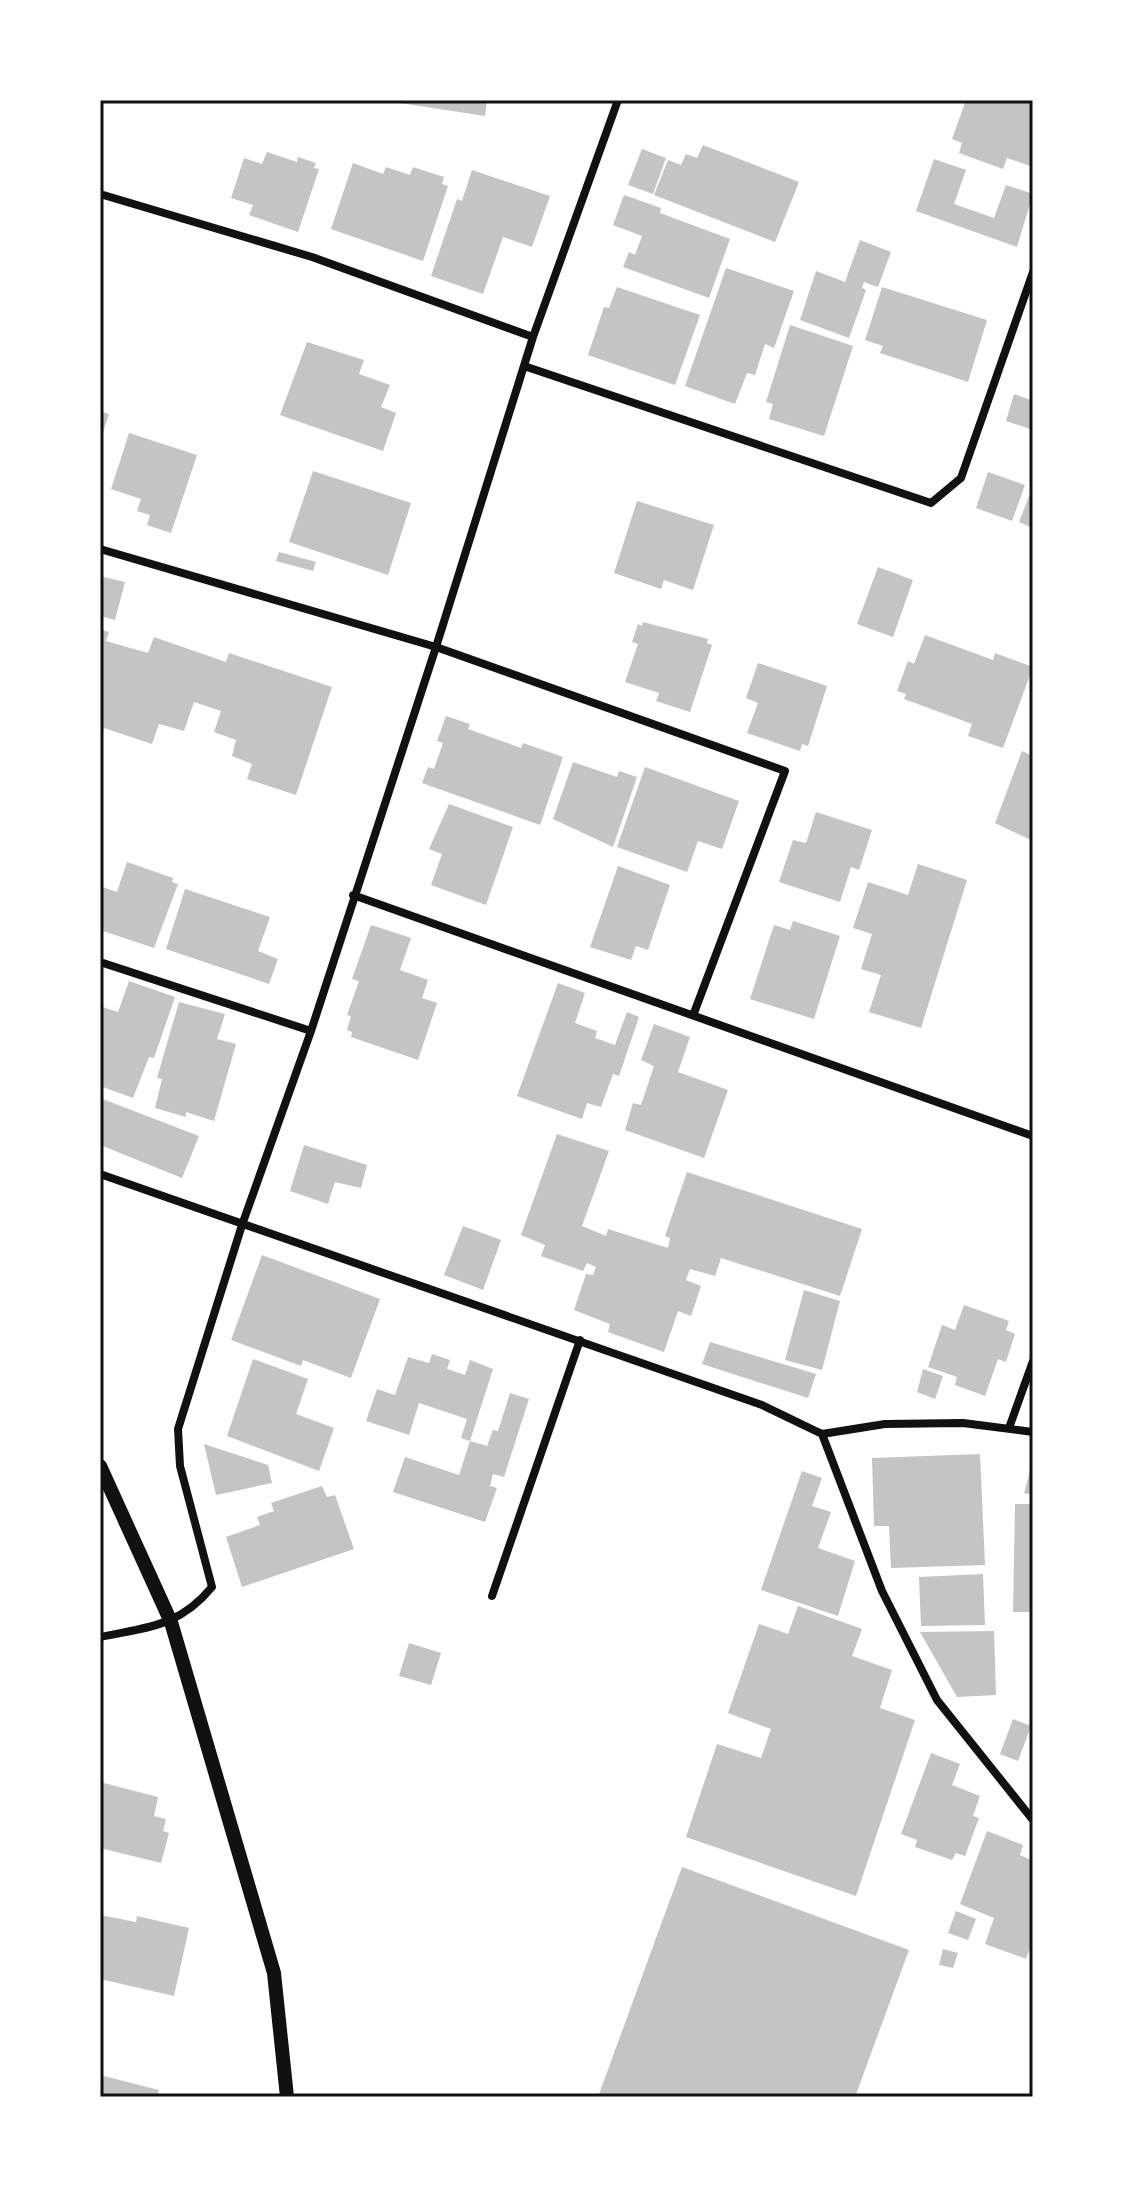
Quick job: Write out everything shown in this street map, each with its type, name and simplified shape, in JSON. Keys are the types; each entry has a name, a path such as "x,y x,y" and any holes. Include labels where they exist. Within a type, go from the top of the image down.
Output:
{"street":[{"path":"100,1637 171,1622 195,1608 212,1587 177,1446 178,1429 242,1225 311,1031 436,647 533,337 618,100"},
{"path":"100,194 312,257 533,337"},
{"path":"524,366 931,503 961,478 1033,272"},
{"path":"100,549 436,647 785,771 694,1013"},
{"path":"353,895 694,1013 1033,1136"},
{"path":"100,962 311,1031"},
{"path":"100,1174 762,1405 822,1434 885,1424 963,1423 1033,1432"},
{"path":"492,1596 580,1340"},
{"path":"1009,1428 1033,1361"},
{"path":"822,1434 882,1591 937,1700 1033,1820"},
{"path":"100,1466 171,1622 274,1973 287,2097"}],"building":[{"path":"380,100 487,100 485,116"},
{"path":"966,100 1033,100 1033,167 1007,158 1003,169 959,153 962,143 952,139"},
{"path":"703,145 799,182 775,242 654,195 668,160 681,165 686,154 697,158"},
{"path":"642,149 666,158 653,194 628,185"},
{"path":"267,152 297,162 298,157 316,163 314,168 319,169 298,232 249,215 253,205 231,198 244,158 262,164"},
{"path":"934,159 966,170 954,204 994,218 1006,185 1033,194 1017,247 916,211"},
{"path":"353,163 383,174 386,167 410,175 413,167 444,177 442,184 448,186 423,261 331,229"},
{"path":"472,170 550,196 532,247 503,237 483,294 431,276 457,199 462,201"},
{"path":"624,195 661,208 660,213 730,239 709,298 623,267 629,252 635,255 642,236 613,225"},
{"path":"860,240 891,252 878,287 864,282 862,288 866,290 849,338 800,320 816,271 845,282"},
{"path":"726,268 794,291 774,348 765,344 755,375 747,373 735,404 685,386"},
{"path":"617,287 700,315 675,385 588,355 604,307 609,308"},
{"path":"882,287 987,320 968,382 880,353 883,346 865,340"},
{"path":"790,325 853,346 824,436 769,419 773,404 766,402"},
{"path":"307,342 364,360 359,374 390,385 381,407 396,413 383,451 280,415"},
{"path":"1014,394 1033,401 1033,430 1006,421"},
{"path":"100,411 109,414 101,439 100,439"},
{"path":"129,433 197,455 171,533 147,525 150,515 137,511 141,499 111,489"},
{"path":"313,471 411,503 388,575 289,542"},
{"path":"988,472 1025,485 1012,521 976,508"},
{"path":"1033,486 1033,528 1019,522"},
{"path":"637,501 714,525 693,590 664,580 661,589 614,573"},
{"path":"279,552 316,562 313,571 276,561"},
{"path":"878,567 913,580 893,637 857,624"},
{"path":"100,576 125,582 115,620 100,616"},
{"path":"643,622 708,639 707,643 712,645 690,712 656,701 659,693 625,682 638,644 632,642 638,624 642,626"},
{"path":"100,629 109,632 106,641 148,653 154,637 226,662 229,653 332,687 296,795 247,779 252,764 232,756 236,740 214,732 221,711 194,702 184,731 159,724 152,744 104,728 100,737"},
{"path":"925,635 993,660 995,653 1033,667 1003,748 968,736 972,724 904,699 906,694 897,691 908,661 914,664"},
{"path":"758,663 827,686 808,746 802,744 800,751 747,733 758,703 746,698"},
{"path":"446,716 470,724 468,729 521,748 523,743 563,757 540,825 422,783 428,767 434,769 443,743 437,741"},
{"path":"1022,751 1033,756 1033,841 995,823"},
{"path":"573,762 617,777 619,771 637,777 613,847 553,819"},
{"path":"645,767 739,801 722,849 698,841 687,872 617,847"},
{"path":"449,804 513,827 486,905 431,885 442,854 429,849"},
{"path":"816,812 872,830 859,870 851,867 840,902 779,882 793,840 806,843"},
{"path":"127,862 173,878 172,882 178,884 154,948 100,930 100,886 117,892"},
{"path":"918,864 967,880 921,1028 869,1012 881,975 861,969 872,934 853,928 868,882 908,895"},
{"path":"618,866 670,885 648,950 636,946 631,960 590,947"},
{"path":"185,889 270,917 258,951 278,959 269,984 166,949"},
{"path":"793,921 840,936 814,1019 750,999 774,925 790,930"},
{"path":"371,925 411,938 400,970 428,980 422,998 437,1003 418,1060 351,1037 352,1032 347,1030 351,1016 347,1015 359,981 352,979"},
{"path":"129,981 175,997 154,1058 149,1057 133,1098 100,1086 100,1006 118,1012"},
{"path":"558,983 585,993 575,1023 597,1031 595,1038 615,1045 627,1012 639,1017 619,1076 613,1074 601,1107 587,1103 582,1119 517,1096"},
{"path":"179,1002 225,1014 217,1039 236,1044 214,1121 186,1112 186,1117 155,1108 162,1079 157,1078"},
{"path":"654,1024 690,1037 678,1072 728,1090 704,1158 625,1130 633,1103 641,1105 654,1066 641,1060"},
{"path":"100,1098 199,1136 182,1178 100,1145"},
{"path":"557,1134 609,1151 582,1226 606,1236 608,1229 668,1248 670,1238 665,1236 687,1172 862,1229 840,1296 721,1258 715,1276 690,1269 686,1280 701,1286 691,1316 678,1311 664,1352 608,1332 610,1324 574,1310 586,1274 593,1275 596,1267 587,1263 583,1271 541,1256 545,1245 521,1235"},
{"path":"304,1145 367,1165 361,1188 335,1182 328,1204 290,1191"},
{"path":"463,1226 501,1240 483,1290 444,1275"},
{"path":"262,1255 380,1299 351,1378 303,1360 301,1366 231,1340"},
{"path":"804,1290 840,1301 822,1370 785,1360"},
{"path":"964,1305 1009,1321 1006,1330 1015,1334 1006,1362 998,1359 985,1396 955,1385 957,1377 928,1367 942,1325 955,1330"},
{"path":"710,1342 816,1374 808,1398 702,1364"},
{"path":"432,1354 450,1360 447,1369 465,1375 470,1360 493,1369 470,1441 461,1438 467,1419 419,1403 409,1435 366,1421 377,1389 395,1395 408,1357 429,1363"},
{"path":"253,1359 308,1379 296,1414 334,1428 319,1471 227,1436"},
{"path":"923,1369 943,1376 935,1399 917,1392"},
{"path":"510,1393 529,1399 504,1477 493,1474 490,1486 497,1488 485,1522 393,1492 405,1457 459,1475 470,1441 487,1446 493,1430 498,1431"},
{"path":"204,1444 268,1465 272,1483 216,1495"},
{"path":"980,1454 985,1565 891,1568 889,1526 874,1526 872,1458"},
{"path":"1033,1464 1033,1495 1024,1493"},
{"path":"802,1471 822,1478 812,1506 831,1512 818,1548 855,1561 838,1616 761,1590"},
{"path":"322,1486 327,1497 335,1495 354,1549 242,1587 226,1537 260,1525 257,1517 274,1511 271,1503"},
{"path":"1015,1504 1033,1504 1033,1612 1013,1612"},
{"path":"983,1574 985,1625 921,1626 919,1577"},
{"path":"798,1606 862,1629 852,1656 892,1670 880,1708 915,1720 856,1896 686,1837 717,1744 761,1758 771,1729 728,1713 759,1624 788,1634"},
{"path":"994,1631 996,1695 957,1697 920,1632"},
{"path":"409,1643 441,1653 431,1685 399,1676"},
{"path":"1013,1719 1031,1726 1018,1761 1000,1754"},
{"path":"931,1753 960,1764 952,1785 980,1796 973,1816 979,1818 965,1856 956,1853 952,1860 915,1847 917,1840 901,1834"},
{"path":"100,1782 158,1797 154,1816 166,1819 163,1831 169,1833 161,1863 100,1848"},
{"path":"987,1831 1023,1845 1020,1855 1033,1861 1033,1940 1026,1959 985,1944 994,1918 960,1904"},
{"path":"682,1867 909,1950 855,2097 598,2097"},
{"path":"956,1911 976,1919 968,1940 948,1933"},
{"path":"100,1915 136,1922 137,1916 189,1928 174,1996 100,1979"},
{"path":"943,1949 958,1953 953,1968 939,1965"},
{"path":"100,2075 159,2090 157,2097 100,2097"}]}
